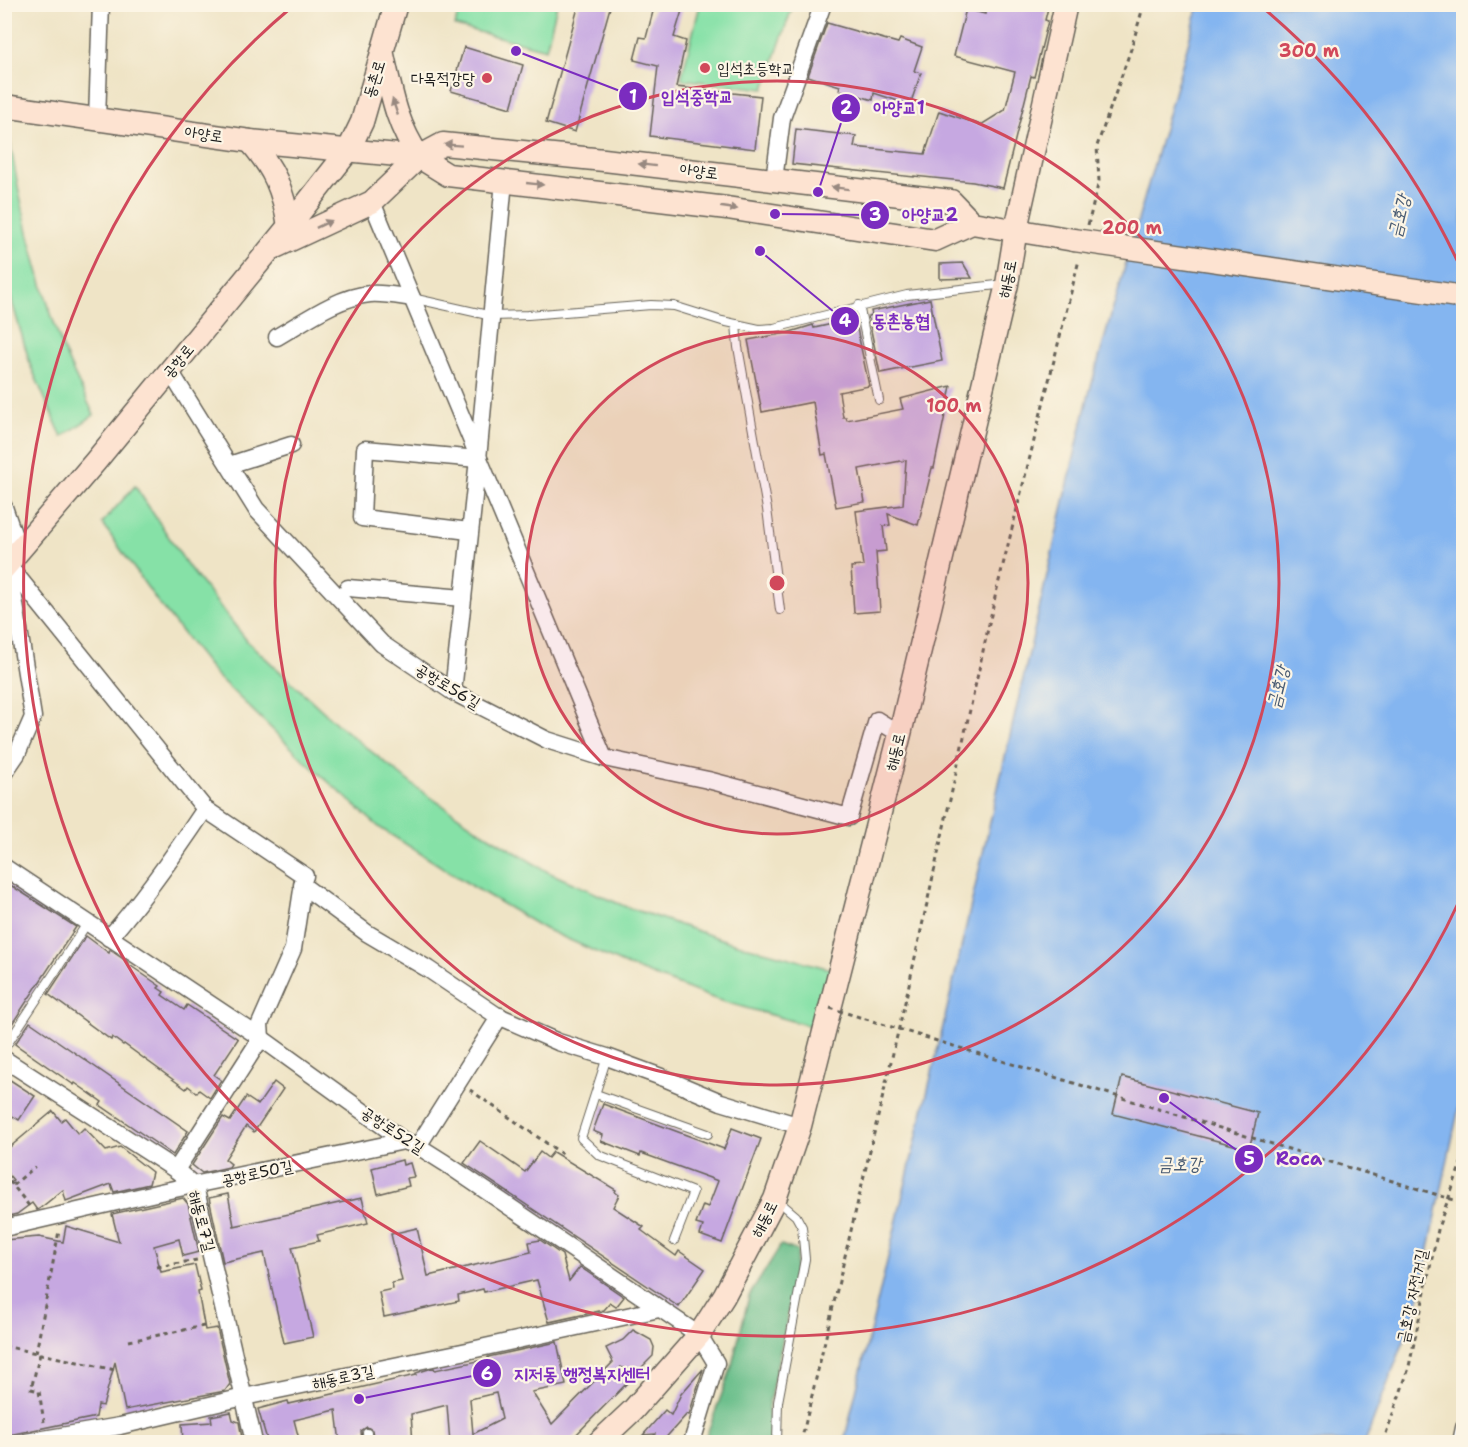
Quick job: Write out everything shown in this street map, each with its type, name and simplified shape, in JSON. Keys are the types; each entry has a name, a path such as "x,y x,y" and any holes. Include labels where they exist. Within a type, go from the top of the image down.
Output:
{"main road":[{"name":"동촌로","path":"348,151 362,122 396,4"},
{"name":"해동로","path":"598,1443 633,1410 699,1335 724,1296 775,1199 800,1125 900,734 1007,284 1016,229 1066,4"},
{"path":"271,249 372,202 419,157 402,127 394,105 382,51"},
{"name":"아양로","path":"4,106 250,141 419,157 448,175 728,208 935,240 972,223 951,201 604,160 443,144 419,157"},
{"path":"250,141 277,178 286,204 290,226"},
{"name":"공항로","path":"12,559 290,226 348,151"},
{"path":"972,223 1464,297"}],"street":[{"path":"97,119 101,4"},
{"path":"774,180 782,118 823,4"},
{"path":"453,692 504,181"},
{"path":"372,202 604,758"},
{"path":"277,337 333,305 358,296 383,294 412,298"},
{"name":"공항로56길","path":"170,371 256,509 382,644 453,692 547,740 604,758 708,780 849,817 877,720 900,734"},
{"path":"229,465 291,445"},
{"path":"469,531 362,518 365,449 478,459"},
{"path":"4,507 12,559"},
{"path":"4,773 17,754 33,717 9,566 205,809 305,875 367,933 500,1016 558,1042 607,1057 721,1102 800,1125"},
{"path":"348,588 463,598"},
{"path":"109,938 139,904 205,809"},
{"name":"공항로52길","path":"4,867 261,1038 411,1144 699,1335"},
{"path":"176,1170 261,1038 260,1024 293,949 305,875"},
{"path":"411,1144 458,1082 500,1016"},
{"name":"해동로7길","path":"4,1059 176,1170 195,1186 254,1443"},
{"name":"공항로50길","path":"4,1228 195,1186 411,1144"},
{"name":"해동로3길","path":"26,1443 120,1426 244,1397 659,1309"},
{"path":"692,1443 716,1363 699,1335"},
{"path":"1461,1443 1464,1428"}],"lane":[{"path":"412,298 492,316 651,305 674,306 736,324 774,328 907,294 1007,284"},
{"path":"860,305 879,400"},
{"path":"736,324 738,347 767,509 780,610"},
{"path":"4,1048 88,922"},
{"path":"607,1057 581,1138 598,1155 693,1192 674,1241"},
{"path":"596,1094 708,1134"},
{"path":"775,1199 796,1216 801,1227 806,1259 778,1402 777,1443"},
{"path":"367,1433 368,1443"}],"path":[{"path":"801,1443 906,998 995,597 1081,239 1099,181 1097,146 1144,4"},
{"path":"830,1008 1464,1203"},
{"path":"458,1082 565,1156"},
{"name":"금호강 자전거길","path":"1383,1443 1408,1371 1439,1225 1464,1155"},
{"path":"14,1185 35,1167"},
{"path":"4,1174 41,1220"},
{"path":"47,1439 39,1391 31,1389 60,1225 59,1216"},
{"path":"157,1267 212,1257"},
{"path":"129,1341 227,1321"},
{"path":"4,1346 115,1370"}],"green space":[{"path":"460,4 557,5 546,49 455,26"},
{"path":"700,5 793,5 764,89 681,79"},
{"path":"4,101 19,193 42,284 72,370 94,415 62,437 31,367 5,278"},
{"path":"135,486 188,566 248,642 337,724 417,788 482,832 548,872 624,906 730,942 838,971 824,1030 718,1000 628,966 545,929 380,828 304,760 215,674 157,601 102,523"},
{"path":"781,1245 798,1251 786,1324 768,1407 770,1442 704,1442 731,1369 749,1296"}],"water":[{"name":"금호강","path":"1199,5 1463,5 1463,1088 1416,1310 1365,1442 844,1442 941,1035 1088,397"}],"building":[{"path":"579,4 611,4 575,132 546,123"},
{"path":"655,4 684,4 674,37 686,41 676,87 761,96 755,149 650,136 658,66 634,60 640,37 646,38"},
{"path":"986,4 1049,4 1045,20 1048,21 1034,77 1031,76 1003,188 973,182 792,164 796,129 856,136 854,147 925,154 939,111 981,125 1005,110 1015,72 954,56 966,9 985,14"},
{"path":"827,23 898,43 900,39 922,47 914,71 921,73 910,105 874,93 873,100 839,90 840,86 808,76"},
{"name":"다목적강당","path":"464,47 523,65 511,108 451,91"},
{"path":"963,263 972,278 940,279 940,264"},
{"path":"930,299 942,361 880,373 868,316 872,315 871,311"},
{"path":"855,319 869,386 839,392 843,417 847,420 903,409 900,399 951,386 934,468 932,468 918,525 888,514 890,525 883,526 886,551 876,552 880,611 854,613 851,567 863,566 856,511 903,505 906,460 859,469 865,502 836,507 826,454 822,455 813,402 762,412 748,340 787,333 813,325 814,328"},
{"path":"4,881 76,927 4,1036"},
{"path":"86,936 109,953 110,950 160,986 158,988 164,992 162,995 184,1010 187,1005 238,1039 214,1075 221,1080 210,1098 199,1090 197,1093 188,1086 186,1089 124,1044 112,1037 111,1040 48,994"},
{"path":"30,1022 188,1131 173,1155 100,1105 102,1102 75,1083 74,1085 15,1044"},
{"path":"4,1076 35,1096 19,1120 4,1111"},
{"path":"1122,1077 1258,1113 1249,1149 1113,1114"},
{"path":"274,1082 283,1089 254,1132 246,1126 225,1159 231,1164 229,1167 202,1173 192,1165 223,1117 230,1121 246,1097 258,1105"},
{"path":"603,1104 724,1149 732,1128 761,1139 722,1243 700,1235 703,1226 696,1224 703,1205 708,1207 718,1181 601,1141 603,1135 593,1131"},
{"path":"53,1111 61,1121 65,1118 78,1134 84,1128 106,1151 120,1147 152,1172 149,1184 114,1192 111,1184 66,1201 63,1190 37,1210 32,1203 17,1214 4,1217 4,1187 13,1180 4,1169 4,1152"},
{"path":"480,1141 525,1172 540,1152 548,1158 553,1152 616,1190 615,1192 619,1195 613,1207 644,1227 641,1230 676,1256 679,1251 705,1269 679,1307 464,1163"},
{"path":"402,1160 403,1165 410,1163 414,1177 407,1178 409,1186 378,1194 372,1168"},
{"path":"228,1194 234,1226 362,1198 368,1223 317,1235 319,1241 292,1247 313,1337 284,1343 264,1253 223,1262 209,1198"},
{"path":"183,1198 188,1204 199,1252 183,1256 179,1239 154,1246 161,1272 195,1265 201,1291 198,1292 205,1330 217,1328 230,1384 225,1391 125,1410 115,1362 103,1406 98,1405 96,1417 4,1436 4,1240 39,1237 63,1242 66,1226 119,1242 112,1214"},
{"path":"417,1228 428,1276 531,1252 529,1242 540,1240 562,1255 569,1281 580,1267 624,1297 616,1307 610,1303 604,1310 549,1322 537,1280 484,1292 483,1289 458,1295 459,1301 384,1317 379,1292 393,1289 392,1283 402,1281 391,1234"},
{"path":"633,1330 651,1340 654,1347 653,1356 637,1372 620,1367 632,1378 568,1443 450,1443 447,1405 411,1414 413,1443 374,1443 372,1430 367,1427 361,1431 362,1443 340,1443 336,1410 294,1420 300,1443 268,1443 258,1409 288,1401 289,1404 416,1375 416,1373 429,1369 434,1368 435,1370 488,1359 488,1357 557,1342 566,1385 532,1392 552,1424 613,1362 606,1348 623,1340","holes":["496,1393 502,1419 473,1434 470,1399"]},
{"path":"703,1369 689,1415 687,1414 661,1443 652,1443 655,1434 643,1435 665,1410 671,1415 681,1394"},
{"path":"231,1412 233,1420 239,1422 242,1438 223,1443 183,1443 182,1424 212,1422 211,1416"}],"place":[{"name":"입석중학교","path":"516,51"},
{"name":"입석초등학교","path":"705,68"},
{"name":"다목적강당","path":"487,78"},
{"name":"아양교1","path":"818,192"},
{"name":"아양교2","path":"775,214"},
{"name":"동촌농협","path":"760,251"},
{"name":"Roca","path":"1164,1098"},
{"name":"지저동 행정복지센터","path":"359,1399"}]}
